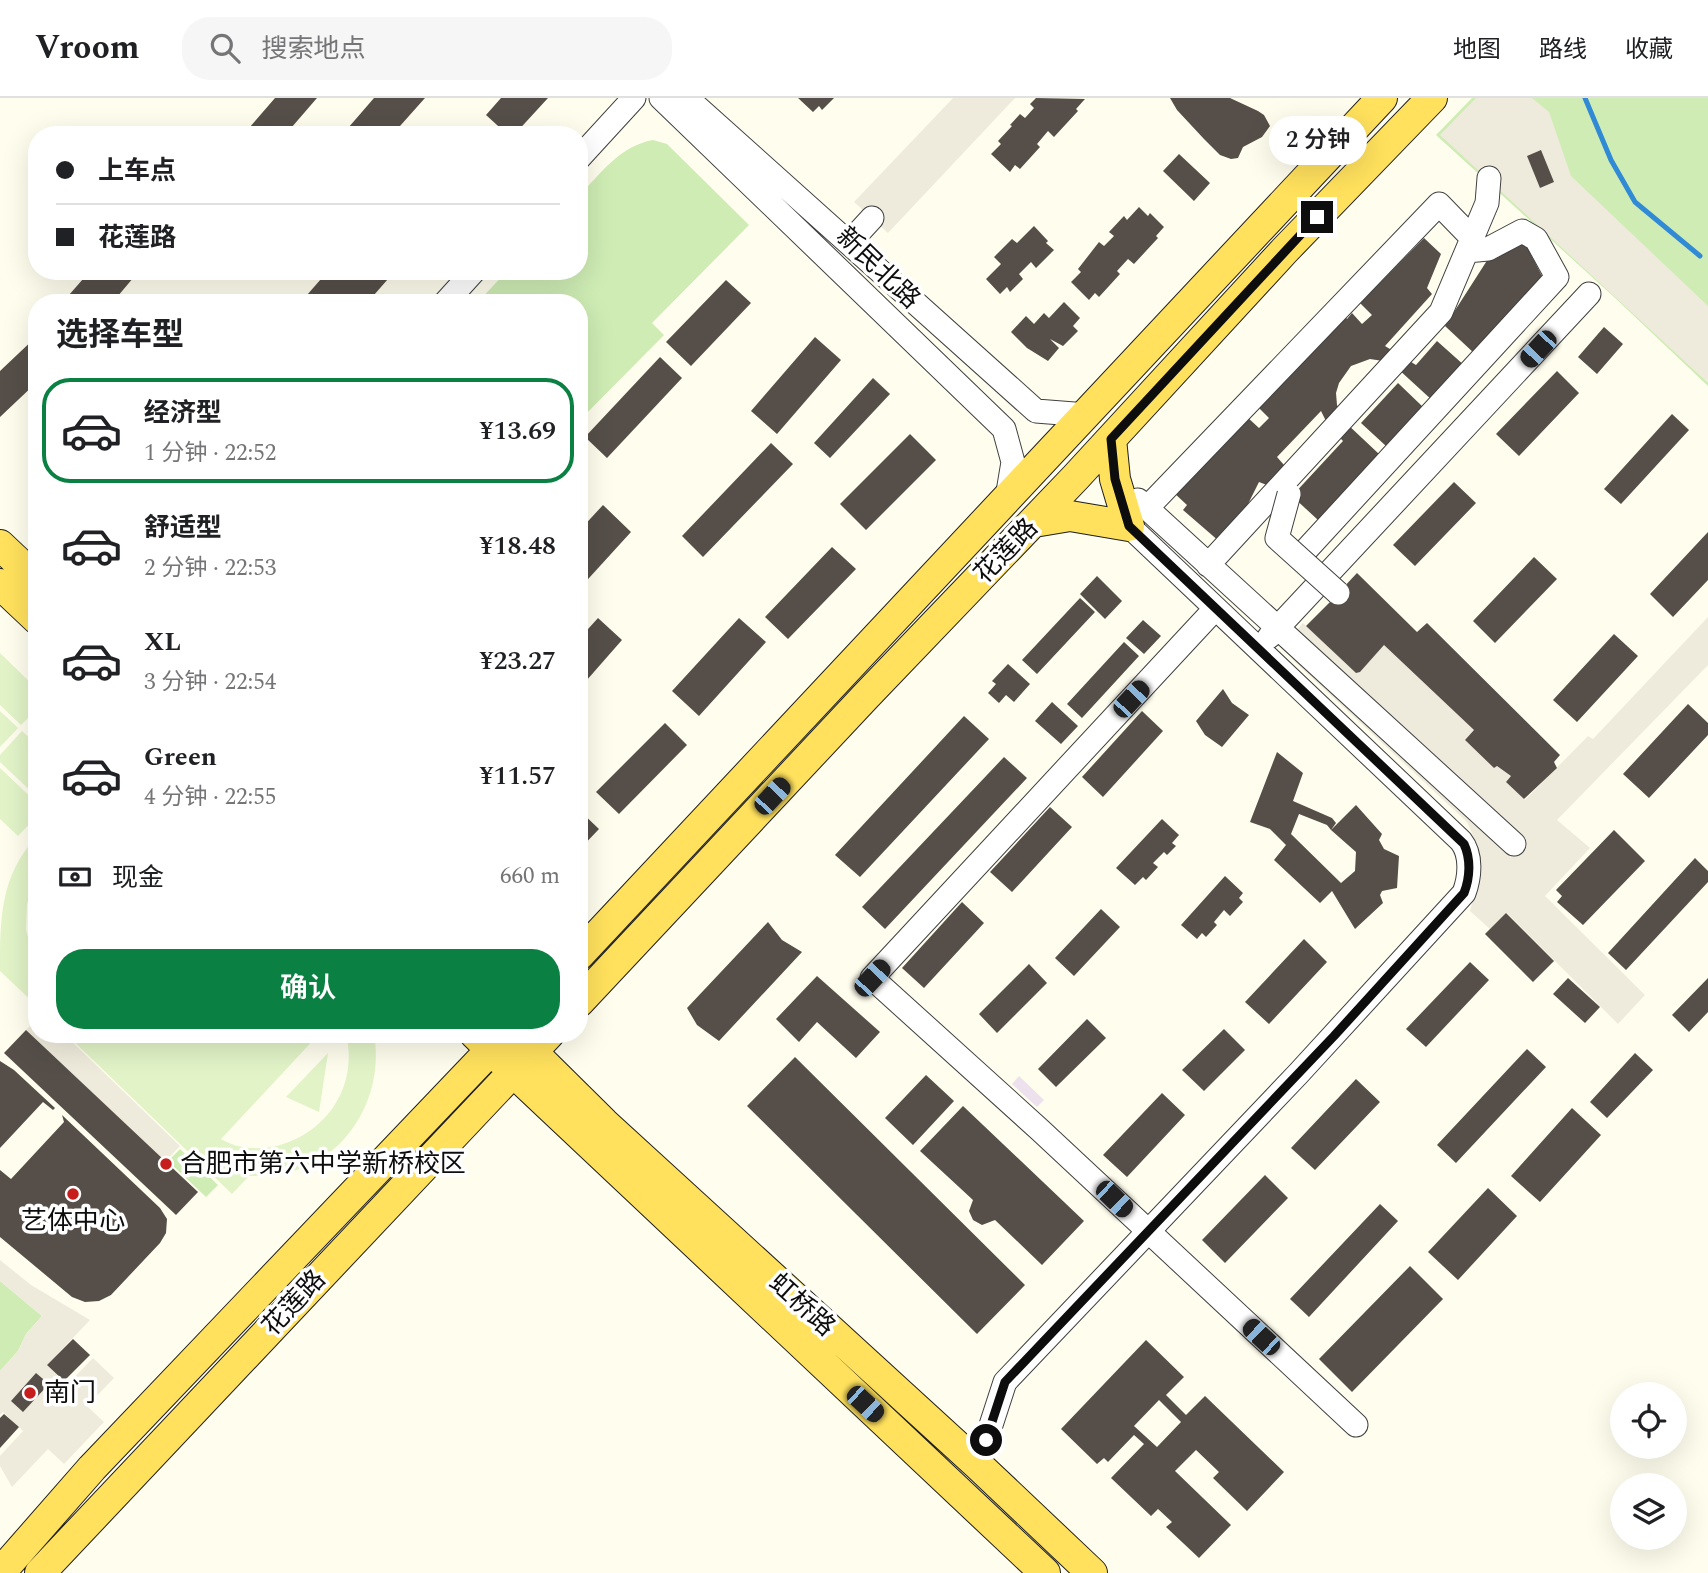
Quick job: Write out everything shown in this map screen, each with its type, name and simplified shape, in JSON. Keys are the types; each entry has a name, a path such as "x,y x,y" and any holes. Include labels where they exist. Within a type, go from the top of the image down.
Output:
{"main road":[{"name":"花莲路","path":"588,946 1382,98"},
{"name":"花莲路","path":"588,993 856,706 1034,522 1285,250 1432,98"},
{"path":"1111,439 1115,479 1138,512"},
{"path":"1034,522 1070,516 1138,512"},
{"path":"0,545 28,571"},
{"path":"0,584 28,610"},
{"path":"588,962 604,976"},
{"name":"花莲路","path":"0,1573 76,1485 414,1131 511,1044"},
{"name":"花莲路","path":"40,1573 436,1152 511,1044"},
{"name":"虹桥路","path":"511,1044 595,1132 1045,1573"},
{"path":"414,1131 436,1152"},
{"name":"虹桥路","path":"595,1132 978,1465 1092,1573"}],"street":[{"path":"588,129 617,98"},
{"path":"588,148 634,98"},
{"name":"新民北路","path":"662,98 1004,429 1013,462 1007,498"},
{"name":"新民北路","path":"687,98 1036,411 1087,415"},
{"path":"1208,565 1441,312 1488,203 1489,178"},
{"path":"1138,512 1439,205 1469,245 1488,249 1522,231 1536,239 1556,277 1306,550"},
{"path":"849,243 872,218"},
{"path":"436,294 449,280"},
{"path":"453,294 466,280"},
{"path":"1257,650 1589,294"},
{"path":"1289,494 1277,538 1338,593"},
{"path":"1138,512 1208,565 1514,844"},
{"path":"978,1465 1005,1382 1351,1017 1464,893 1466,887 1468,859 1464,844 1214,610 1138,512"},
{"path":"1214,610 872,978 1040,1130 1356,1425"}],"shaded area":[{"path":"953,98 1015,98 888,233 854,202"},
{"path":"1476,98 1532,98 1549,112 1571,176 1708,306 1708,383 1440,135"},
{"path":"1708,617 1708,665 1557,820 1590,848 1545,896 1645,995 1618,1024 1507,913 1490,929 1470,911 1481,865 1467,822 1294,661 1288,651 1287,641 1303,623 1356,673 1361,671 1384,645 1474,730 1465,740 1494,768 1497,766 1511,776 1506,782 1525,800 1588,736 1593,739"},
{"path":"40,1043 73,1043 180,1146 165,1162"},
{"path":"1019,1076 1044,1100 1037,1107 1012,1084"},
{"path":"0,1260 31,1285 90,1320 47,1365 67,1385 93,1358 114,1378 87,1406 104,1422 64,1464 48,1449 12,1487 0,1466 0,1456 23,1431 3,1412 0,1415 0,1371 18,1351 26,1334 42,1316 0,1281"}],"green space":[{"path":"1472,98 1708,98 1708,386 1436,135"},
{"path":"653,140 667,144 749,225 652,323 664,335 588,412 588,294 485,294 499,280 588,280 588,186 621,154"},
{"path":"0,653 28,680 28,718 21,725 0,705"},
{"path":"0,711 18,728 0,747"},
{"path":"22,731 28,737 28,788 0,762 0,755"},
{"path":"0,768 28,794 28,825 18,836 0,819"},
{"path":"28,847 28,997 0,971 5,899 9,883"},
{"path":"75,1043 311,1043 221,1139 246,1148 259,1148 291,1141 322,1120 334,1106 342,1090 347,1072 347,1043 375,1043 374,1077 369,1097 349,1134 317,1161 285,1173 249,1176 232,1194"},
{"path":"328,1053 319,1112 286,1097"},
{"path":"180,1149 218,1185 206,1197 168,1161"},
{"path":"0,1281 42,1316 26,1334 18,1351 0,1371"}],"building":[{"path":"275,98 317,98 293,126 251,126"},
{"path":"374,98 425,98 400,126 350,126"},
{"path":"501,98 548,98 522,126 498,126 486,115"},
{"path":"798,98 834,98 822,110 819,106 813,112"},
{"path":"1036,98 1085,99 1076,109 1078,111 1054,137 1048,131 1037,144 1040,147 1020,169 1015,165 1010,172 991,154 1001,144 998,141 1020,114 1025,118 1034,108 1030,104"},
{"path":"1170,98 1230,98 1264,115 1270,126 1262,137 1243,147 1238,158 1231,159 1220,155 1177,110"},
{"path":"1541,150 1554,182 1540,188 1527,156"},
{"path":"1179,154 1210,183 1194,201 1163,171"},
{"path":"1139,207 1148,216 1150,213 1164,227 1156,236 1158,238 1134,264 1128,259 1117,271 1120,274 1099,297 1095,293 1089,300 1071,282 1081,272 1078,269 1099,242 1104,246 1114,236 1109,232 1124,216 1127,220"},
{"path":"1034,226 1054,250 1036,268 1031,262 1019,274 1023,279 1010,292 1007,287 1000,294 986,279 1001,264 994,257 1012,239 1017,243"},
{"path":"1424,238 1441,254 1427,288 1432,294 1385,346 1416,365 1437,341 1465,366 1433,401 1397,368 1383,361 1370,359 1351,366 1339,383 1337,405 1346,423 1379,454 1318,520 1292,496 1343,441 1328,425 1321,411 1277,457 1298,481 1287,493 1259,482 1239,522 1220,542 1183,510 1187,505 1173,492 1246,416 1259,428 1269,418 1254,403 1344,315 1347,319 1352,313 1362,324 1372,315 1360,303"},
{"path":"1517,244 1526,245 1544,280 1475,354 1445,326 1488,259"},
{"path":"82,280 131,280 120,294 70,294"},
{"path":"320,280 387,280 375,294 308,294"},
{"path":"726,280 751,303 691,366 666,342"},
{"path":"1064,302 1080,318 1073,326 1078,331 1063,346 1050,339 1059,348 1048,361 1027,348 1011,332 1026,316 1034,324 1044,313 1049,318"},
{"path":"1604,327 1623,344 1597,374 1578,357"},
{"path":"815,337 841,360 777,434 751,411"},
{"path":"28,345 28,391 0,417 0,371"},
{"path":"660,357 682,378 607,458 588,440 588,434"},
{"path":"1557,371 1579,393 1519,456 1496,434"},
{"path":"873,378 890,394 830,458 814,443"},
{"path":"1398,383 1423,407 1386,446 1361,423"},
{"path":"1672,414 1689,430 1621,504 1604,489"},
{"path":"910,434 936,460 866,530 840,504"},
{"path":"771,443 793,464 703,557 682,536"},
{"path":"1454,482 1476,503 1415,566 1393,545"},
{"path":"603,505 631,532 588,579 588,521"},
{"path":"1708,532 1708,580 1673,617 1650,594"},
{"path":"1281,535 1342,589 1357,573 1417,632 1427,623 1560,755 1554,762 1557,768 1524,799 1506,782 1511,776 1497,766 1494,768 1465,740 1474,730 1384,645 1360,672 1356,673 1306,626 1336,596"},
{"path":"832,547 856,569 788,639 765,617"},
{"path":"1534,557 1557,579 1495,643 1473,621"},
{"path":"1097,576 1122,601 1105,619 1080,594"},
{"path":"1080,598 1095,612 1037,674 1022,660"},
{"path":"598,618 622,640 588,679 588,629"},
{"path":"739,618 766,642 699,716 672,691"},
{"path":"1143,620 1161,636 1144,654 1126,638"},
{"path":"1614,634 1638,656 1577,722 1553,700"},
{"path":"1124,642 1139,656 1082,718 1067,704"},
{"path":"1008,664 1030,684 1014,702 1006,695 999,703 988,693 996,684 992,681"},
{"path":"1223,689 1232,703 1249,715 1222,747 1205,735 1196,721"},
{"path":"1052,702 1078,726 1061,744 1035,721"},
{"path":"1688,704 1708,723 1708,735 1649,798 1623,774"},
{"path":"1142,711 1163,731 1103,797 1082,777"},
{"path":"964,716 989,739 860,877 835,855"},
{"path":"665,723 687,745 619,814 596,792"},
{"path":"1277,752 1303,773 1293,801 1332,818 1336,823 1331,830 1356,805 1382,834 1379,840 1384,849 1399,856 1397,888 1382,891 1380,895 1383,903 1355,929 1332,891 1320,903 1274,860 1286,845 1270,829 1250,822","holes":["1299,814 1327,825 1356,852 1355,871 1341,883 1291,834"]},
{"path":"1004,757 1027,778 885,929 862,907"},
{"path":"1050,807 1072,827 1012,892 990,872"},
{"path":"588,819 599,829 588,841"},
{"path":"1162,819 1179,835 1172,843 1176,846 1167,855 1164,852 1153,863 1158,867 1146,880 1143,877 1135,885 1116,868"},
{"path":"1614,830 1645,861 1583,925 1557,902 1562,896 1556,890"},
{"path":"1695,858 1708,871 1708,882 1626,970 1608,953"},
{"path":"1225,876 1243,893 1239,898 1243,902 1230,916 1224,910 1214,922 1217,925 1206,937 1202,933 1197,939 1181,925"},
{"path":"962,902 984,923 924,988 902,968"},
{"path":"1101,909 1120,927 1074,976 1055,958"},
{"path":"1506,913 1554,961 1533,982 1485,934"},
{"path":"768,922 782,940 802,952 719,1041 697,1025 687,1008"},
{"path":"1304,939 1327,962 1269,1024 1245,1002"},
{"path":"1470,962 1489,980 1426,1047 1406,1029"},
{"path":"1029,964 1047,983 997,1033 979,1014"},
{"path":"817,976 880,1032 856,1058 817,1022 799,1042 776,1019"},
{"path":"1568,978 1600,1007 1585,1023 1553,994"},
{"path":"1708,978 1708,1012 1689,1032 1672,1015"},
{"path":"1087,1019 1106,1038 1056,1087 1038,1069"},
{"path":"1224,1029 1245,1050 1204,1091 1182,1070"},
{"path":"26,1030 28,1043 40,1043 198,1192 176,1215 4,1053"},
{"path":"1527,1049 1546,1067 1456,1163 1437,1145"},
{"path":"1635,1053 1653,1070 1607,1118 1590,1102"},
{"path":"795,1057 1025,1285 977,1334 747,1106"},
{"path":"0,1061 14,1070 55,1108 53,1110 43,1102 0,1148"},
{"path":"926,1075 954,1101 913,1145 885,1118"},
{"path":"1356,1079 1380,1102 1315,1170 1291,1148"},
{"path":"1162,1093 1185,1115 1127,1177 1103,1155"},
{"path":"963,1106 1084,1221 1042,1265 995,1220 982,1225 973,1220 969,1211 973,1200 920,1151"},
{"path":"1572,1108 1601,1135 1540,1202 1511,1176"},
{"name":"艺体中心","path":"62,1115 160,1208 167,1219 166,1233 160,1243 111,1295 99,1301 85,1302 72,1297 0,1237 0,1170 11,1179 64,1122"},
{"path":"1265,1175 1288,1198 1225,1263 1202,1240"},
{"path":"1488,1188 1517,1216 1458,1280 1428,1252"},
{"path":"1380,1204 1398,1221 1309,1317 1290,1299"},
{"path":"1410,1266 1443,1299 1352,1392 1319,1359"},
{"path":"73,1339 90,1355 64,1381 47,1365"},
{"path":"1146,1340 1184,1377 1166,1395 1186,1415 1205,1396 1284,1472 1247,1511 1213,1478 1219,1472 1196,1450 1175,1471 1231,1525 1199,1558 1166,1527 1172,1522 1158,1509 1151,1516 1111,1478 1144,1444 1134,1435 1108,1462 1104,1458 1097,1464 1061,1429","holes":["1159,1400 1181,1422 1157,1447 1134,1426"]},
{"name":"南门","path":"36,1373 49,1384 23,1412 11,1401"},
{"path":"4,1414 19,1427 0,1448 0,1418"}],"waterway":[{"path":"1585,98 1611,160 1635,202 1700,256"}],"place":[{"name":"合肥市第六中学新桥校区","path":"166,1164"},
{"name":"艺体中心","path":"73,1194"},
{"name":"南门","path":"30,1393"}],"route":[{"path":"986,1440 1005,1382 1351,1017 1464,893 1466,887 1468,859 1464,844 1129,526 1115,479 1111,439 1317,217"}]}
